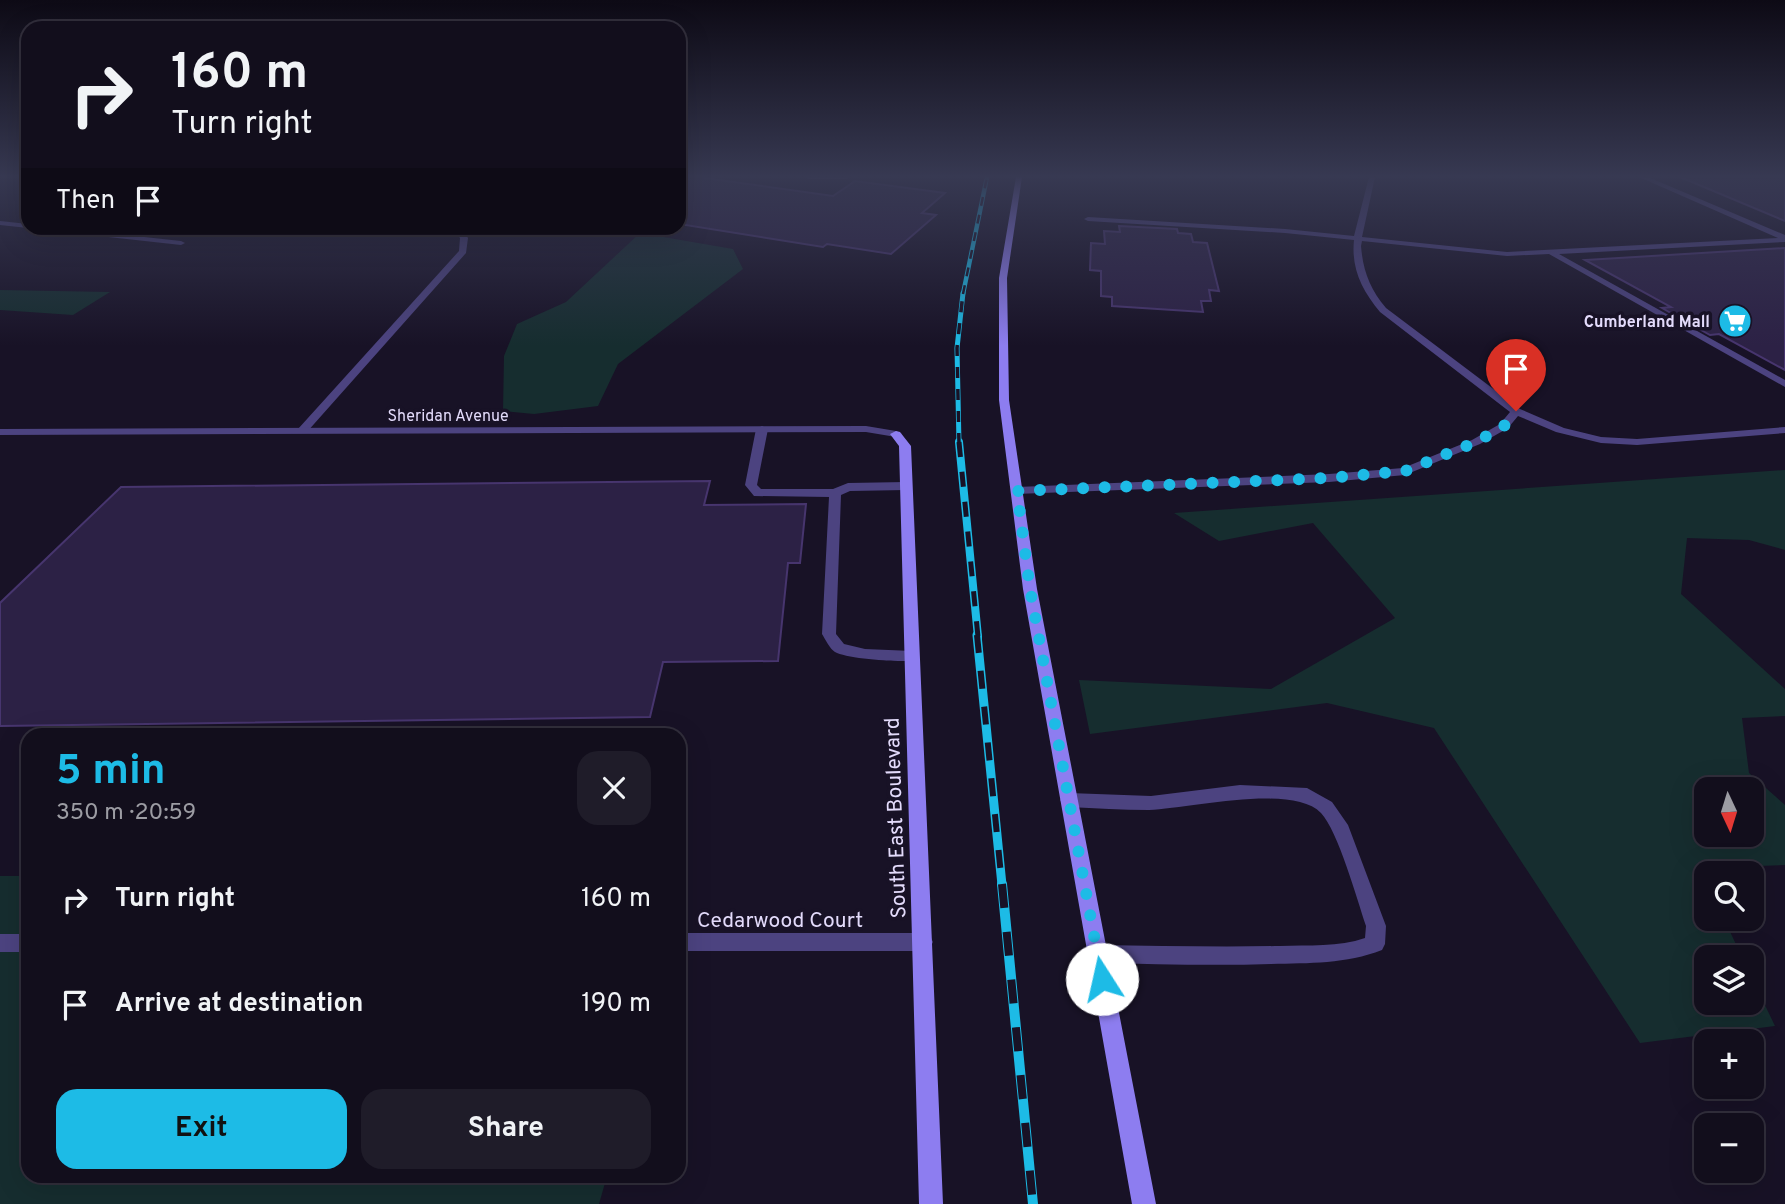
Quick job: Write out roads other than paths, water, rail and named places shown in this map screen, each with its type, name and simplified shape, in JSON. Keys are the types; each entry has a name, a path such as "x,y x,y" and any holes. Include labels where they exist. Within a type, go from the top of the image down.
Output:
{"street":[{"path":"1009,233 1002,318 1004,400 1030,589 1144,1204"},
{"path":"1305,233 1507,254 1785,239"},
{"path":"1356,233 1361,278 1369,295 1383,310 1516,411 1560,429 1601,440 1637,442 1785,430"},
{"path":"108,235 181,243"},
{"path":"302,431 463,251 462,235"},
{"path":"1552,253 1785,384"},
{"path":"1017,491 1329,478 1405,471 1476,442 1504,426 1516,411"},
{"path":"762,429 751,485 758,493 835,493 848,487 906,486"},
{"name":"Sheridan Avenue","path":"0,432 866,429 896,434"},
{"name":"South East Boulevard","path":"896,434 905,446 931,1204"},
{"path":"835,493 829,634 839,648 865,654 912,656"},
{"path":"1069,800 1151,803 1240,792 1307,796 1326,807 1339,825 1376,926 1375,944 1354,951 1240,956 1098,954"},
{"name":"Cedarwood Court","path":"686,942 923,942"},
{"path":"0,943 21,943"}],"railway":[{"path":"963,294 975,233"},
{"path":"959,444 957,348 963,293"},
{"path":"959,442 978,637"},
{"path":"977,635 1002,885"},
{"path":"1002,884 1033,1204"}],"place":[{"name":"Cumberland Mall","path":"1735,321"}]}
